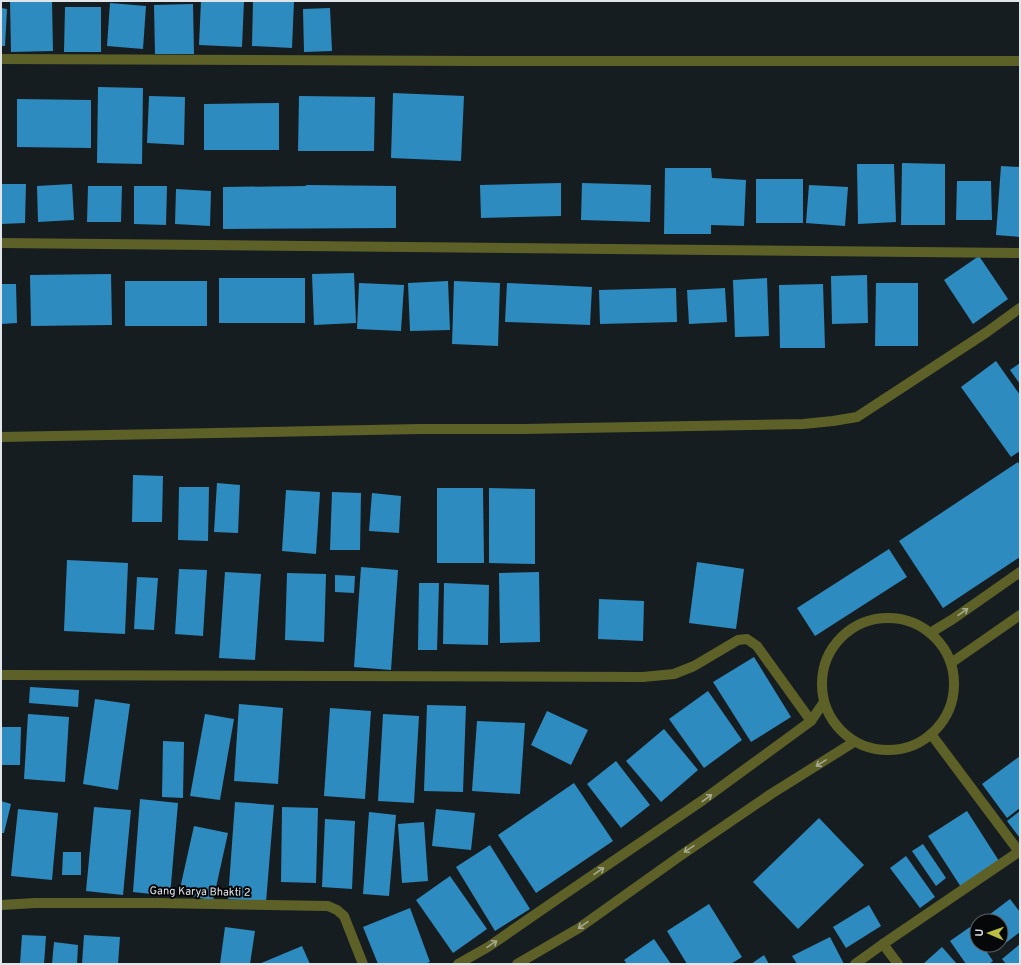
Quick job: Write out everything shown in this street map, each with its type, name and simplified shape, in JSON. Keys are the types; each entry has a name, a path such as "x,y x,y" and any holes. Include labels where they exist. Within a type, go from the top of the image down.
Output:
{"street":[{"path":"1,59 476,62 1020,61"},
{"path":"1,243 1020,253"},
{"path":"1,437 412,429 522,429 833,422 857,416 987,332 1020,308"},
{"path":"930,633 954,619 1020,572"},
{"path":"951,663 1020,615"},
{"path":"897,618 920,625 930,633 951,663 954,684 952,704 941,725 921,743 880,751 854,742 833,723 824,702 823,670 832,648 848,631 868,620 897,618"},
{"path":"1,675 643,678 674,674 694,666 738,640 747,639 757,646 811,721"},
{"path":"458,964 488,947 696,805 811,721 824,702"},
{"path":"855,964 1020,852 931,734"},
{"path":"517,964 579,928 680,856 771,794 854,742"},
{"name":"Gang Karya Bhakti 2","path":"1,905 35,903 159,903 328,906 337,910 344,916 363,964"},
{"path":"883,944 898,964"}],"building":[{"path":"10,1 52,1 53,51 11,52"},
{"path":"201,1 244,1 242,47 199,45"},
{"path":"253,1 294,1 292,48 252,46"},
{"path":"110,3 146,6 143,49 107,46"},
{"path":"193,4 194,54 155,54 154,5"},
{"path":"65,7 101,7 101,52 64,52"},
{"path":"1,8 7,9 5,46 1,46"},
{"path":"330,8 332,51 304,52 303,9"},
{"path":"98,87 143,88 142,164 97,163"},
{"path":"393,93 464,96 461,161 391,158"},
{"path":"149,96 185,97 184,145 147,143"},
{"path":"299,96 375,97 374,151 298,151"},
{"path":"17,99 91,100 91,148 17,147"},
{"path":"279,103 279,150 204,150 204,104"},
{"path":"902,163 945,164 945,225 901,225"},
{"path":"857,164 894,164 896,222 858,224"},
{"path":"1001,166 1020,167 1020,237 996,235"},
{"path":"665,168 711,168 712,178 746,180 744,226 711,225 711,234 664,234"},
{"path":"756,179 803,179 803,223 756,223"},
{"path":"957,181 991,181 992,220 956,220"},
{"path":"561,183 561,216 481,218 480,185"},
{"path":"582,183 651,185 650,222 581,220"},
{"path":"1,184 26,184 25,223 1,224"},
{"path":"72,184 74,220 38,222 37,186"},
{"path":"306,185 396,186 396,228 223,229 223,187"},
{"path":"809,185 848,187 845,226 806,223"},
{"path":"88,186 122,186 121,222 87,222"},
{"path":"134,186 167,186 166,225 134,224"},
{"path":"176,189 211,191 210,226 175,224"},
{"path":"979,256 1008,299 973,324 944,280"},
{"path":"354,273 356,323 314,325 312,274"},
{"path":"111,274 112,325 31,326 30,275"},
{"path":"867,275 868,323 832,324 831,276"},
{"path":"219,278 305,278 305,323 219,323"},
{"path":"767,278 769,336 735,337 733,280"},
{"path":"125,281 207,281 207,326 125,326"},
{"path":"448,281 450,330 410,331 408,283"},
{"path":"454,281 500,283 498,346 452,344"},
{"path":"359,283 404,285 401,331 357,329"},
{"path":"507,283 592,287 590,325 505,322"},
{"path":"876,283 918,283 918,346 875,346"},
{"path":"1,284 16,284 17,323 1,324"},
{"path":"823,284 825,348 780,348 779,285"},
{"path":"676,288 677,322 600,324 599,290"},
{"path":"725,288 727,322 689,324 687,290"},
{"path":"996,361 1020,395 1020,451 1011,457 961,387"},
{"path":"1020,363 1020,384 1010,370"},
{"path":"1018,462 1020,466 1020,557 943,608 899,541"},
{"path":"133,475 163,476 162,522 132,522"},
{"path":"217,483 240,485 238,533 214,532"},
{"path":"179,487 209,487 208,541 178,540"},
{"path":"437,488 483,488 484,563 437,563"},
{"path":"489,488 535,489 535,564 489,563"},
{"path":"286,490 320,492 316,554 282,551"},
{"path":"332,492 361,493 360,550 330,550"},
{"path":"372,493 401,496 399,533 369,531"},
{"path":"889,549 907,577 815,636 797,608"},
{"path":"67,560 128,563 125,634 64,631"},
{"path":"697,562 744,569 736,629 689,623"},
{"path":"361,567 398,570 391,670 354,667"},
{"path":"179,569 207,570 203,636 175,634"},
{"path":"225,572 261,574 255,660 219,658"},
{"path":"539,572 540,642 500,643 499,573"},
{"path":"287,573 326,574 324,642 285,640"},
{"path":"335,575 355,576 354,593 335,592"},
{"path":"137,577 158,578 154,630 134,629"},
{"path":"419,583 439,583 437,650 418,650"},
{"path":"444,583 489,585 488,645 443,644"},
{"path":"599,599 644,601 643,641 598,639"},
{"path":"754,657 791,717 751,742 713,682"},
{"path":"30,687 79,690 78,707 29,703"},
{"path":"708,691 742,740 704,768 669,719"},
{"path":"95,699 130,704 118,790 83,784"},
{"path":"239,704 283,708 278,784 234,781"},
{"path":"427,705 466,706 463,792 424,791"},
{"path":"330,708 371,711 365,799 324,796"},
{"path":"547,711 588,730 571,765 531,745"},
{"path":"28,714 69,717 65,782 24,779"},
{"path":"205,714 234,719 220,800 190,796"},
{"path":"383,714 419,716 414,803 378,801"},
{"path":"477,721 525,723 520,794 472,791"},
{"path":"1,727 21,727 20,765 1,765"},
{"path":"664,729 698,770 661,802 626,761"},
{"path":"163,741 184,742 183,798 162,797"},
{"path":"1020,756 1020,808 1007,818 982,784"},
{"path":"616,761 650,805 621,828 587,784"},
{"path":"574,783 613,841 536,893 498,835"},
{"path":"140,799 178,803 170,896 133,892"},
{"path":"1,801 11,804 4,833 1,833"},
{"path":"235,802 274,805 266,902 228,899"},
{"path":"94,807 131,810 123,895 86,891"},
{"path":"282,807 318,808 316,883 281,882"},
{"path":"18,809 58,813 52,880 11,876"},
{"path":"436,809 475,813 471,850 432,846"},
{"path":"967,811 999,861 961,887 928,836"},
{"path":"1020,811 1020,838 1007,821"},
{"path":"369,812 396,815 389,896 363,894"},
{"path":"819,818 864,865 798,929 753,882"},
{"path":"325,819 355,821 352,889 322,887"},
{"path":"424,822 428,881 402,883 398,824"},
{"path":"194,826 228,833 213,901 179,893"},
{"path":"923,844 946,878 936,886 912,851"},
{"path":"490,845 530,909 495,931 456,867"},
{"path":"63,852 81,852 81,875 62,875"},
{"path":"906,856 935,897 920,908 890,868"},
{"path":"450,876 487,929 453,953 416,900"},
{"path":"1010,899 1020,912 1020,932 1009,940 1009,913 992,913"},
{"path":"709,904 742,957 731,964 687,964 667,931"},
{"path":"869,905 881,926 846,948 833,927"},
{"path":"410,908 430,962 424,964 378,964 363,927"},
{"path":"225,927 255,931 250,964 220,964"},
{"path":"969,928 969,953 988,953 993,961 989,964 966,964 950,941"},
{"path":"22,935 46,936 44,964 20,964"},
{"path":"84,935 120,937 118,964 82,964"},
{"path":"830,937 844,964 797,964 792,956"},
{"path":"654,939 671,964 627,964 624,960"},
{"path":"54,942 78,945 77,964 52,964"},
{"path":"1020,944 1020,964 1006,964 1002,959"},
{"path":"302,946 310,964 259,964"},
{"path":"942,947 957,964 923,964"},
{"path":"764,955 769,964 751,964"}]}
